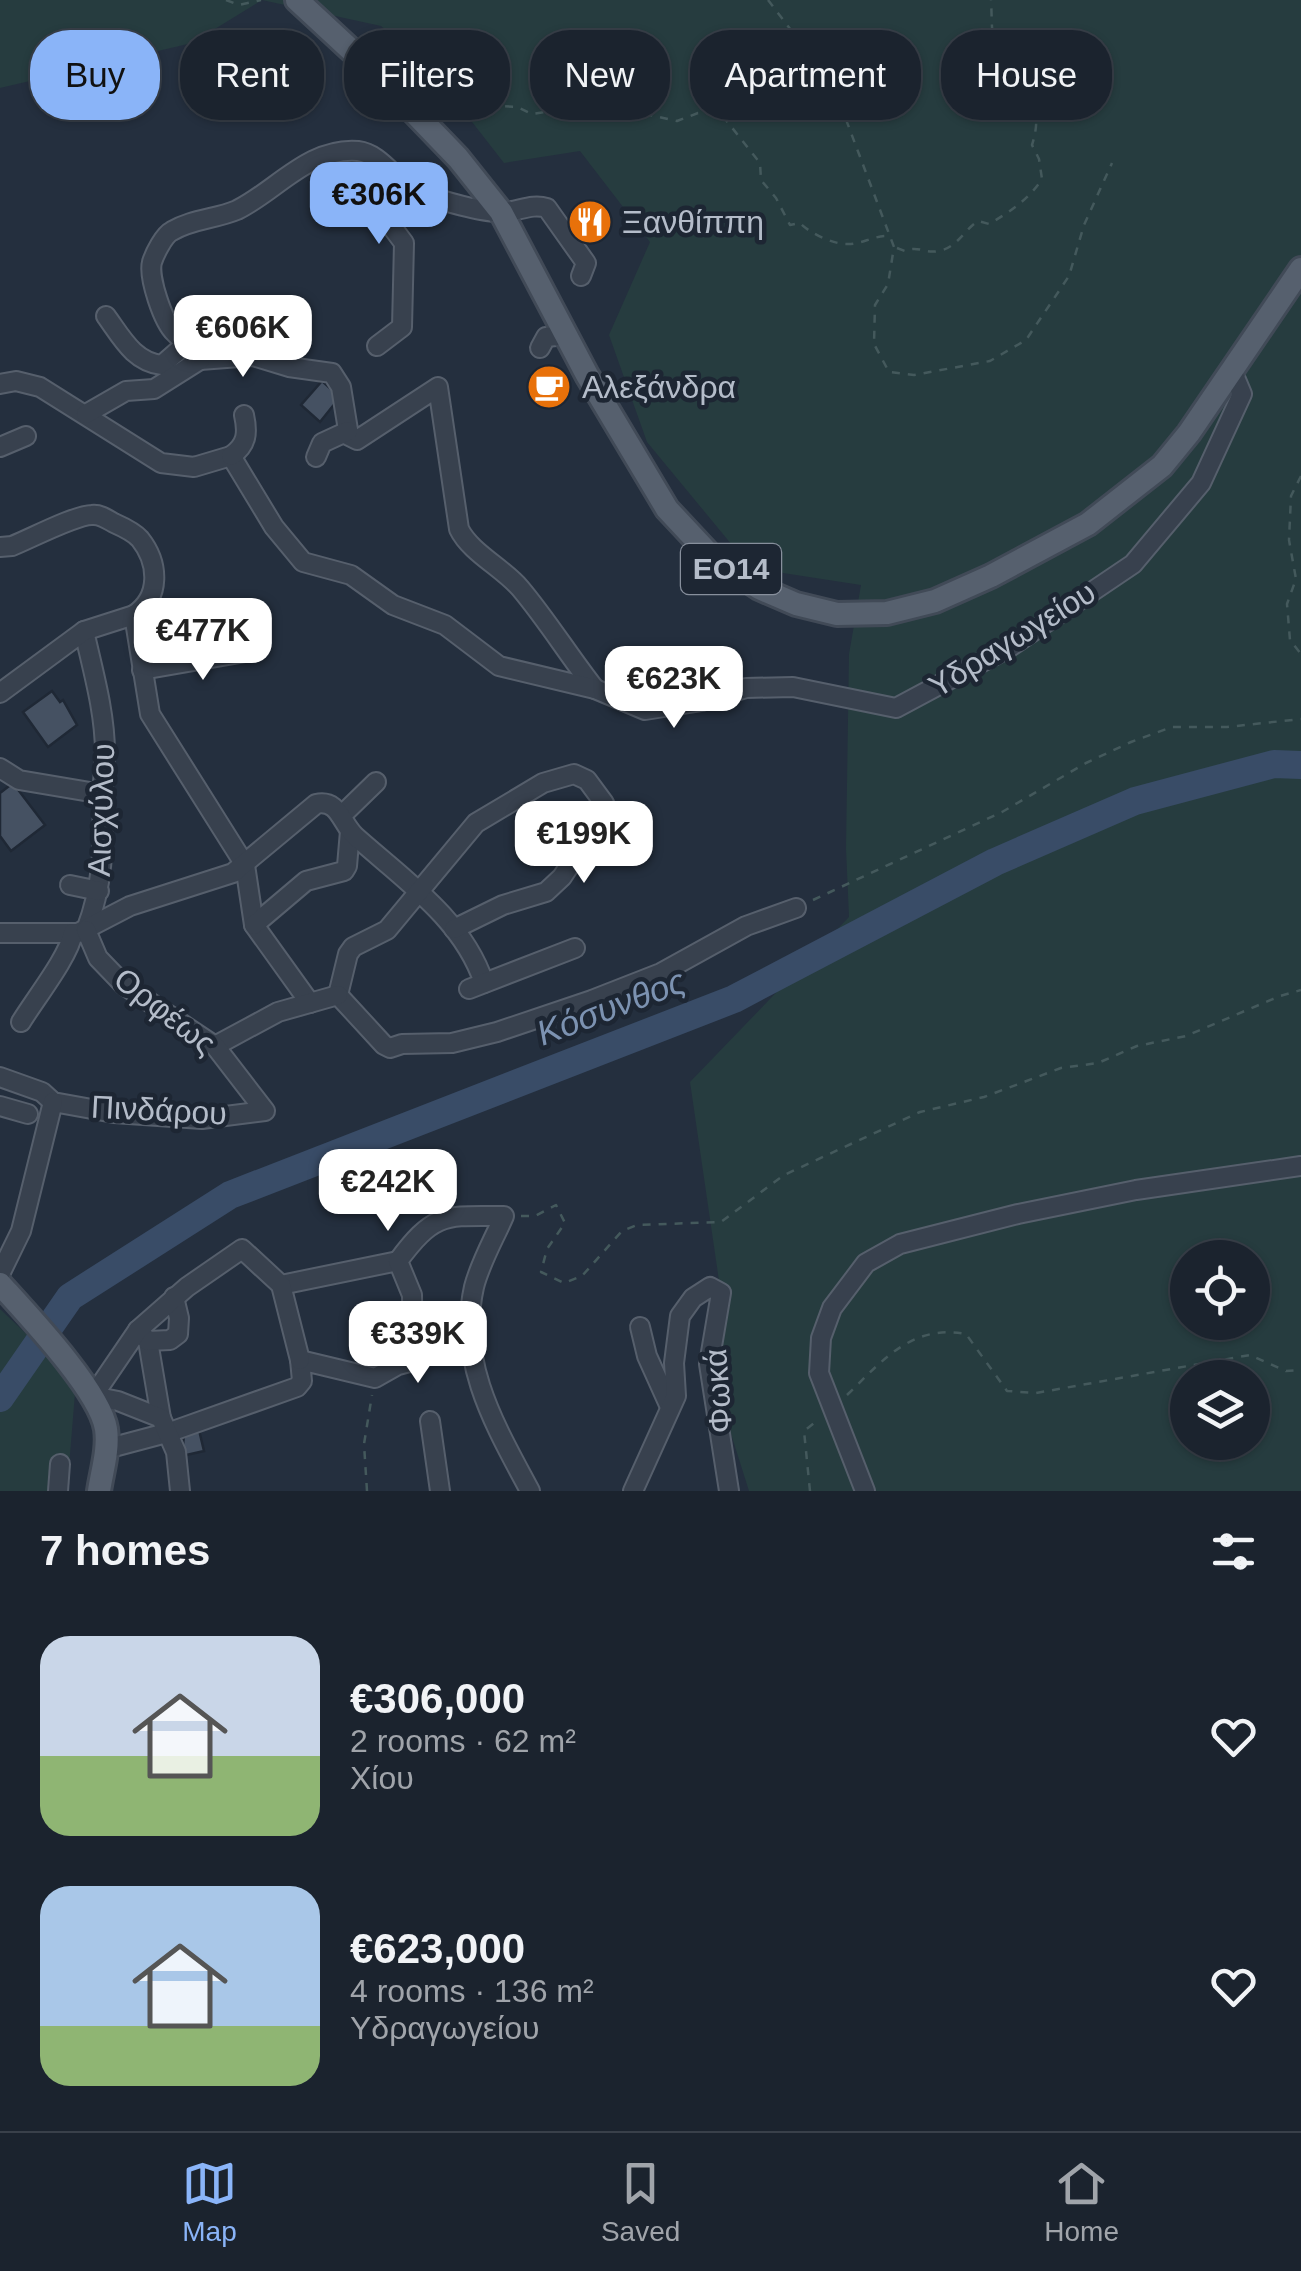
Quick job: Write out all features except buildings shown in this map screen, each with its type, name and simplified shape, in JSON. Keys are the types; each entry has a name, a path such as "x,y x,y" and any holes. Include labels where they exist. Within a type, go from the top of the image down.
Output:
{"main road":[{"name":"ΕΟ14","path":"297,0 432,130 501,212 567,336 668,509 710,555 759,588 796,604 837,614 887,613 935,601 1088,524 1162,466 1301,269"},
{"path":"3,1284 93,1396 104,1422 106,1449 99,1491"}],"street":[{"path":"200,360 198,352 172,330 162,311 151,265 167,233 199,219 233,212 299,167 342,152 362,151 404,186 422,194 501,212 529,206 547,208 586,263 580,276"},
{"path":"376,346 402,327 404,243 386,218 384,207 390,172"},
{"path":"106,316 139,359 150,364 162,365 186,343"},
{"path":"540,348 550,335 567,336"},
{"path":"86,414 126,390 154,388 200,360 253,356 288,367 332,373 340,387 349,436 357,440 432,388 441,390 459,529 465,541 492,560 519,587 595,689"},
{"name":"Υδραγωγείου","path":"231,456 274,527 303,562 351,575 393,605 445,625 499,666 595,689 645,710 702,702 746,688 793,687 896,708 1010,647 1133,564 1202,483 1242,394 1231,368"},
{"path":"0,384 16,382 40,388 162,463 194,467 231,456 245,442 244,415"},
{"path":"316,457 322,443 348,431"},
{"path":"0,447 26,436"},
{"path":"0,547 95,514 138,536 152,560 156,585 141,610 84,630 0,693"},
{"path":"134,614 150,714 246,865 254,925 310,1003"},
{"name":"Αισχύλου","path":"21,1022 70,948 99,890 105,843 104,729 84,630"},
{"path":"142,670 257,650"},
{"path":"1,770 20,780 102,794"},
{"path":"338,994 353,947 387,930 476,823 542,784 574,774 587,780 604,803 600,820 562,876 546,892 503,905 454,928"},
{"path":"254,925 306,881 344,871 346,824 376,782"},
{"path":"0,934 80,931 130,906 232,874 316,804 328,802 454,928 477,986 575,948"},
{"path":"70,885 99,890"},
{"path":"338,994 390,1048 402,1044 452,1043 497,1032 661,973 746,926 796,908"},
{"name":"Ορφέως","path":"80,931 98,958 124,985 215,1046 265,1111"},
{"path":"215,1046 278,1012 338,994"},
{"name":"Πινδάρου","path":"0,1078 42,1092 53,1102 114,1114 202,1119 265,1111"},
{"path":"3,1284 21,1231 53,1102"},
{"path":"0,1106 28,1114"},
{"path":"865,1491 818,1373 821,1338 832,1308 866,1263 900,1244 1018,1214 1136,1190 1301,1166"},
{"path":"281,1284 398,1260 416,1236 442,1216 504,1216 475,1284 469,1324 484,1405 530,1491"},
{"path":"106,1449 166,1424 298,1387 302,1381 300,1360 281,1284 242,1249 174,1298 93,1396 118,1401 166,1424"},
{"path":"300,1360 375,1378 398,1365 409,1364 414,1357 412,1295 398,1260"},
{"name":"Φωκά","path":"632,1491 676,1396 674,1363 680,1316 693,1298 715,1287 721,1297 709,1364 729,1491"},
{"path":"143,1336 170,1340 178,1334 174,1298"},
{"path":"640,1326 647,1356 670,1407"},
{"path":"143,1336 176,1452 180,1491"},
{"path":"430,1421 440,1491"},
{"path":"58,1491 60,1464"}],"path":[{"path":"226,0 239,5 261,0"},
{"path":"768,0 833,85 894,247 888,284 875,305 874,344 890,372 914,375 990,361 1026,340 1069,276 1084,225 1112,164"},
{"path":"894,247 938,252 959,242 978,221 989,224 1004,216 1032,194 1042,179 1032,145 1038,123 1036,106 1018,87 994,46 991,0"},
{"path":"432,130 440,116 457,116 468,106 517,106 532,114 566,109 609,120 637,112 677,121 710,113 726,120 760,163 761,180 790,225 800,223 808,232 844,245 890,236"},
{"path":"1301,476 1291,496 1289,540 1296,579 1287,604 1290,640 1301,654"},
{"path":"796,908 1002,812 1086,763 1172,726 1227,727 1301,719"},
{"path":"504,1216 535,1216 556,1206 565,1224 547,1249 542,1272 564,1283 582,1276 608,1244 637,1224 721,1222 784,1175 920,1112 984,1097 1061,1068 1098,1062 1137,1046 1186,1036 1301,990"},
{"path":"810,1491 804,1431 912,1338 946,1330 966,1334 1007,1391 1036,1393 1250,1354 1286,1371 1301,1370"},
{"path":"367,1491 364,1444 375,1378"}],"green space":[{"path":"0,0 262,0 213,30 180,30 180,46 160,50 160,30 30,30 30,81 0,88"},
{"path":"262,0 1301,0 1301,1491 749,1491 714,1380 724,1315 690,1082 849,917 849,654 861,585 751,568 647,442 609,335 650,242 580,151 504,163 471,120 510,120 510,30 385,30"},
{"path":"0,1309 76,1381 67,1491 0,1491"}],"waterway":[{"name":"Κόσυνθος","path":"0,1398 70,1297 230,1195 734,999 995,862 1135,801 1274,764 1301,765"}],"place":[{"name":"Ξανθίππη","path":"590,222"},
{"name":"Αλεξάνδρα","path":"549,387"}]}
